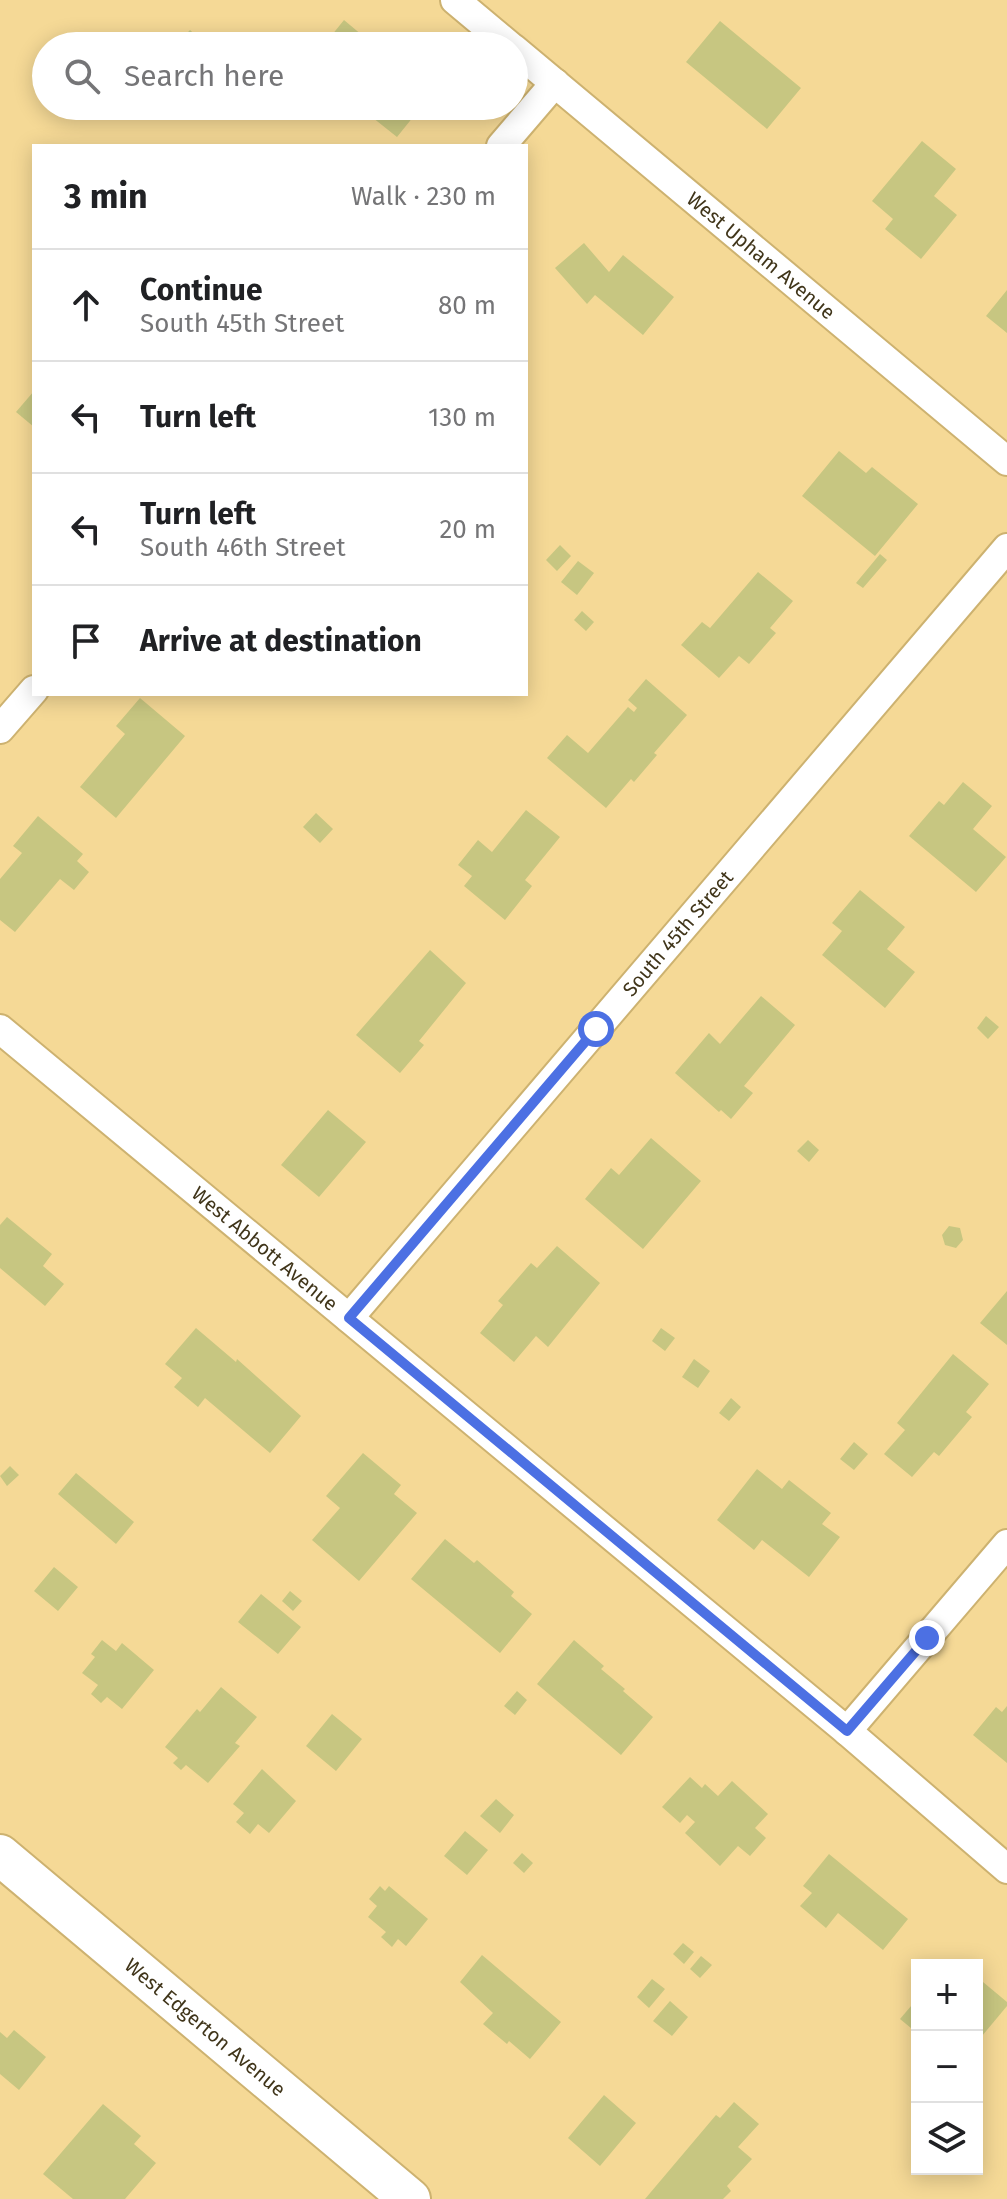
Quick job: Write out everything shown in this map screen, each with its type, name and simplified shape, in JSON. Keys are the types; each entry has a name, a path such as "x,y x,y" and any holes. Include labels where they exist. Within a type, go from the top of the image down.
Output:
{"street":[{"name":"West Upham Avenue","path":"455,0 493,32"},
{"name":"West Upham Avenue","path":"528,61 1007,461"},
{"path":"528,114 555,83"},
{"path":"503,144 523,120"},
{"name":"South 45th Street","path":"349,1318 1007,548"},
{"path":"0,729 32,692"},
{"name":"West Abbott Avenue","path":"0,1029 847,1731 1007,1869"},
{"path":"847,1731 1007,1544"},
{"name":"West Edgerton Avenue","path":"0,1855 410,2199"}],"building":[{"path":"344,20 358,32 334,32"},
{"path":"720,21 801,88 767,129 686,62"},
{"path":"376,120 411,120 397,137"},
{"path":"922,141 956,169 934,196 957,215 921,259 885,229 893,219 872,201"},
{"path":"584,243 609,272 623,255 674,297 643,335 595,295 587,304 555,268"},
{"path":"1007,290 1007,333 986,316"},
{"path":"32,393 32,425 16,412"},
{"path":"839,451 866,473 872,467 918,504 875,556 802,496"},
{"path":"560,545 571,556 557,571 546,560"},
{"path":"880,554 887,560 863,588 856,583"},
{"path":"578,561 594,573 577,595 561,582"},
{"path":"758,572 793,601 770,628 776,633 749,664 739,656 719,678 681,645 702,622 710,628"},
{"path":"582,611 594,622 586,631 574,620"},
{"path":"646,679 687,715 634,782 631,779 606,808 547,758 567,735 588,753 628,707 634,712 637,708 628,700"},
{"path":"140,698 185,736 116,818 80,787 125,734 116,726"},
{"path":"963,782 992,806 973,829 1006,857 976,892 909,836 939,801 944,805"},
{"path":"526,810 560,837 525,880 532,886 505,920 464,886 472,876 458,865 478,840 492,852"},
{"path":"316,813 333,829 320,843 303,827"},
{"path":"38,816 83,854 77,861 89,872 74,890 60,879 15,932 0,920 0,879 22,853 13,846"},
{"path":"860,890 905,927 887,949 915,972 885,1008 822,955 842,931 832,923"},
{"path":"430,950 466,983 419,1041 424,1045 400,1073 356,1035"},
{"path":"761,996 795,1025 744,1086 753,1093 731,1119 675,1073 709,1033 720,1044"},
{"path":"986,1016 999,1027 988,1039 977,1028"},
{"path":"328,1110 366,1142 319,1197 281,1165"},
{"path":"651,1138 701,1181 643,1249 585,1199 611,1168 619,1175"},
{"path":"808,1140 819,1150 809,1162 797,1151"},
{"path":"7,1217 52,1254 43,1266 64,1284 45,1306 0,1268 0,1225"},
{"path":"949,1226 960,1228 963,1240 956,1248 945,1245 942,1235"},
{"path":"557,1246 600,1283 548,1347 536,1336 514,1362 480,1333 503,1305 498,1301 531,1263 537,1268"},
{"path":"1007,1291 1007,1345 980,1323"},
{"path":"196,1328 236,1362 237,1359 301,1416 270,1453 205,1398 198,1407 174,1387 182,1378 165,1364"},
{"path":"661,1328 675,1338 665,1351 652,1341"},
{"path":"953,1354 989,1384 966,1412 972,1417 939,1456 934,1452 912,1477 884,1454 905,1430 897,1423"},
{"path":"694,1359 710,1371 698,1388 682,1377"},
{"path":"731,1398 741,1407 729,1421 719,1413"},
{"path":"854,1442 868,1454 854,1470 840,1459"},
{"path":"363,1453 401,1485 394,1494 417,1513 359,1581 312,1540 340,1508 326,1496"},
{"path":"10,1466 19,1475 7,1486 0,1476"},
{"path":"757,1469 782,1489 789,1480 831,1513 822,1524 840,1537 809,1577 762,1540 754,1550 717,1520"},
{"path":"76,1473 134,1522 116,1544 58,1494"},
{"path":"445,1539 474,1563 477,1560 514,1592 511,1596 532,1614 500,1653 411,1579"},
{"path":"54,1567 78,1587 58,1611 34,1591"},
{"path":"290,1591 302,1601 293,1611 282,1601"},
{"path":"261,1594 301,1627 278,1654 238,1622"},
{"path":"102,1640 116,1651 122,1643 154,1670 122,1709 107,1697 101,1703 91,1694 98,1685 82,1673 95,1657 91,1654"},
{"path":"574,1640 653,1717 621,1755 537,1684"},
{"path":"221,1687 257,1717 235,1743 240,1746 208,1783 186,1765 181,1770 173,1763 178,1758 165,1747 197,1709 200,1712"},
{"path":"517,1691 527,1700 515,1715 504,1706"},
{"path":"1007,1706 1007,1763 973,1735 996,1707 1002,1712"},
{"path":"332,1714 362,1739 336,1771 306,1746"},
{"path":"262,1769 296,1801 269,1833 258,1824 250,1834 236,1822 244,1813 233,1804"},
{"path":"690,1777 702,1788 705,1784 718,1796 732,1781 768,1814 755,1828 766,1838 750,1856 738,1846 720,1866 685,1833 695,1822 687,1815 680,1823 662,1807"},
{"path":"496,1799 514,1815 500,1833 480,1816"},
{"path":"465,1831 488,1850 467,1875 444,1856"},
{"path":"522,1853 533,1863 524,1873 513,1863"},
{"path":"829,1854 908,1919 883,1950 838,1913 826,1928 800,1906 812,1893 803,1886"},
{"path":"380,1886 385,1891 389,1886 428,1919 406,1946 398,1939 392,1947 381,1937 386,1932 368,1917 377,1906 369,1899"},
{"path":"683,1943 694,1952 684,1964 673,1954"},
{"path":"482,1955 561,2022 530,2059 483,2024 493,2013 460,1982"},
{"path":"701,1956 712,1965 700,1978 690,1969"},
{"path":"652,1979 665,1989 649,2008 637,1997"},
{"path":"983,1982 1007,2002 983,2035"},
{"path":"670,2001 688,2017 672,2036 653,2021"},
{"path":"911,2006 911,2028 900,2019"},
{"path":"14,2030 46,2057 19,2090 0,2074 0,2032 7,2038"},
{"path":"604,2095 636,2123 600,2166 568,2138"},
{"path":"734,2102 759,2124 738,2147 752,2159 727,2186 731,2191 723,2199 645,2199 716,2115 720,2118"},
{"path":"103,2104 141,2136 134,2144 156,2163 125,2199 73,2199 43,2174"}],"route":[{"path":"596,1029 349,1318 847,1731 927,1638"}]}
